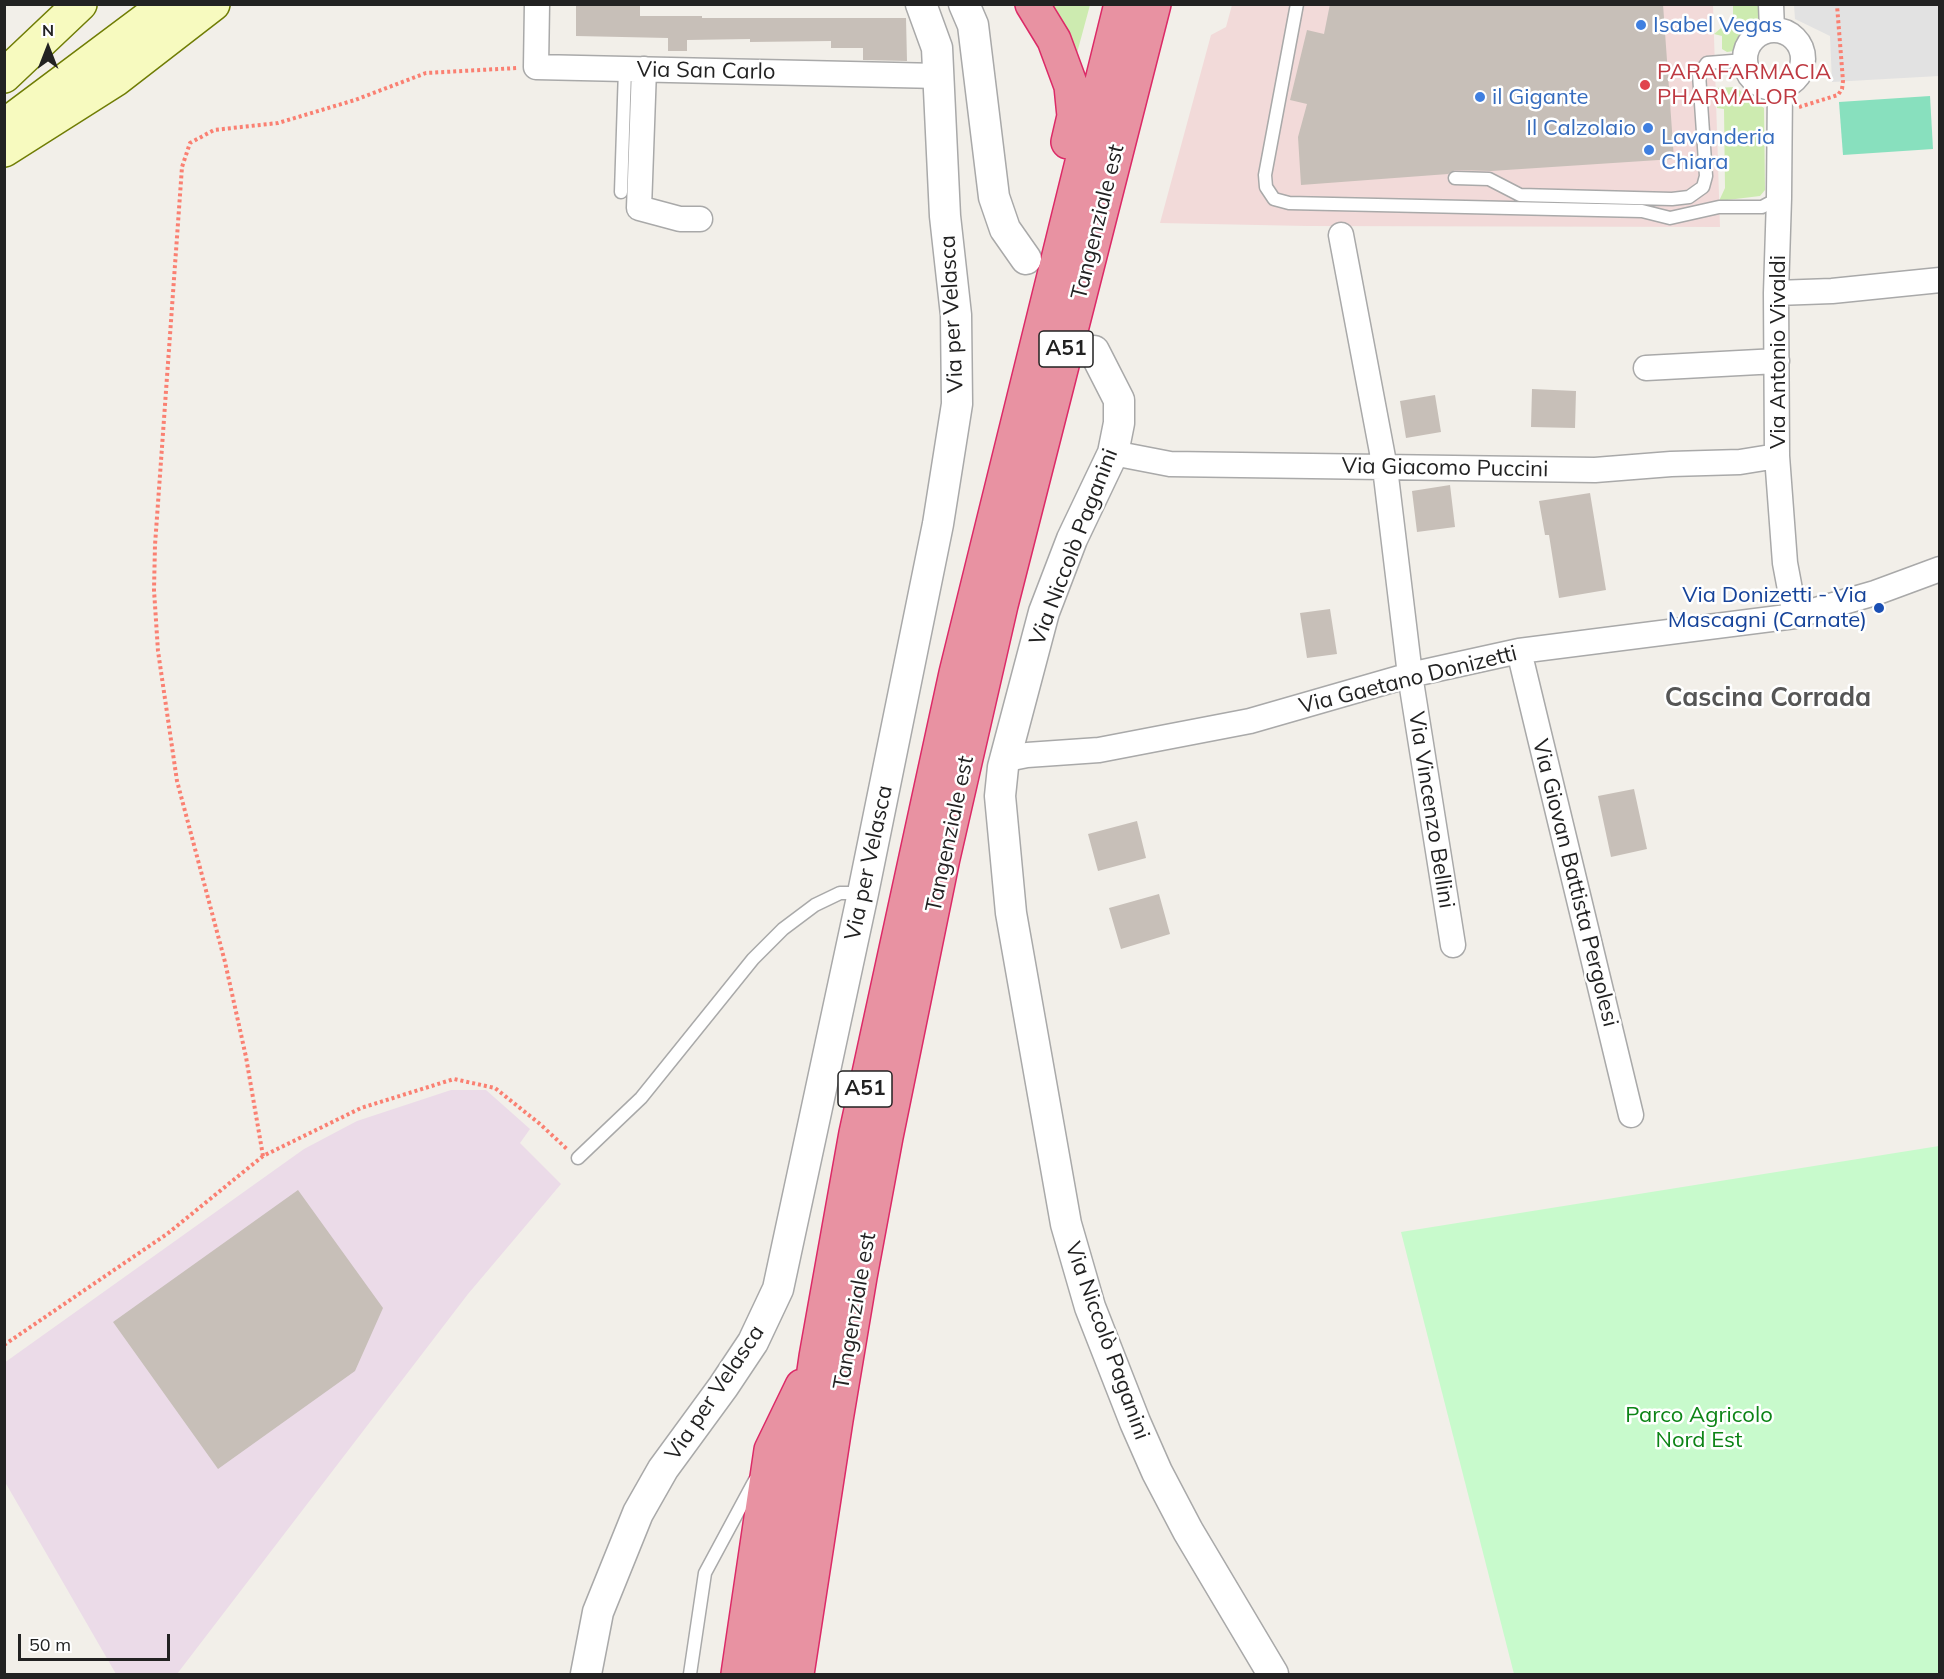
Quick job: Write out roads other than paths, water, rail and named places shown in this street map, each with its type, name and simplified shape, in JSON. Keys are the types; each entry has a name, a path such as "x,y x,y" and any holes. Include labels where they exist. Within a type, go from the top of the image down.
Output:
{"highway":[{"path":"1032,4 1047,27 1060,54 1073,96 1074,116 1057,190 1061,242"},
{"name":"Tangenziale est","path":"770,1674 816,1357 856,1133 953,684 1120,4"},
{"name":"Tangenziale est","path":"797,1674 860,1277 943,858 1001,605 1154,4"},
{"path":"1130,94 1156,66 1172,4"},
{"path":"738,1674 771,1450 816,1357"}],"main road":[{"path":"4,76 80,4"},
{"path":"4,106 132,4"},
{"path":"4,126 167,4"},
{"path":"4,150 116,79 213,4"}],"street":[{"name":"Via San Carlo","path":"537,4 536,66 939,76"},
{"name":"Via per Velasca","path":"586,1674 598,1612 638,1513 663,1469 753,1342 778,1289 863,893 938,524 957,404 956,315 945,216 937,48 921,4"},
{"path":"964,4 973,25 994,197 1005,229 1026,259"},
{"path":"1771,4 1772,30"},
{"path":"1772,30 1790,34 1797,40 1804,57 1803,66 1795,80 1780,87 1760,84 1748,70 1745,60 1746,51 1755,37 1772,30"},
{"path":"634,69 639,208 680,219 700,219"},
{"name":"Via Antonio Vivaldi","path":"1780,87 1776,293 1777,456 1785,563 1795,615"},
{"name":"Via Vincenzo Bellini","path":"1341,235 1384,468 1410,675 1453,945"},
{"path":"1776,293 1832,291 1940,280"},
{"name":"Via Niccolò Paganini","path":"1095,351 1119,400 1119,423 1113,453 1059,571 1044,612 1026,677 1000,796 1011,913 1066,1224 1090,1307 1134,1422 1157,1472 1188,1531 1273,1674"},
{"path":"1646,368 1777,361"},
{"name":"Via Giacomo Puccini","path":"1113,453 1170,464 1595,470 1671,464 1740,462 1777,456"},
{"name":"Via Gaetano Donizetti","path":"1009,757 1027,760 1052,754 1099,750 1250,721 1410,675 1519,651 1795,615 1875,593 1940,569"},
{"name":"Via Giovan Battista Pergolesi","path":"1519,651 1631,1114"}],"lane":[{"path":"1297,4 1265,175 1266,187 1274,199 1289,203 1642,211 1670,218 1719,207 1762,207 1779,198"},
{"path":"1455,178 1489,179 1520,195 1672,199 1689,197 1702,187 1706,176 1699,74 1707,63 1745,60"},
{"path":"621,192 634,69"},
{"path":"578,1158 641,1098 753,959 783,929 815,905 840,893 863,893"},
{"path":"690,1674 705,1573 771,1450"}],"place":[{"name":"Isabel Vegas","path":"1641,25"},
{"name":"PARAFARMACIA PHARMALOR","path":"1645,85"},
{"name":"il Gigante","path":"1480,97"},
{"name":"Il Calzolaio","path":"1648,128"},
{"name":"Lavanderia Chiara","path":"1649,150"},
{"name":"Via Donizetti - Via Mascagni (Carnate)","path":"1879,608"}],"district":[{"name":"Cascina Corrada","path":"1768,698"}],"park label":[{"name":"Parco Agricolo Nord Est","path":"1699,1428"}]}
